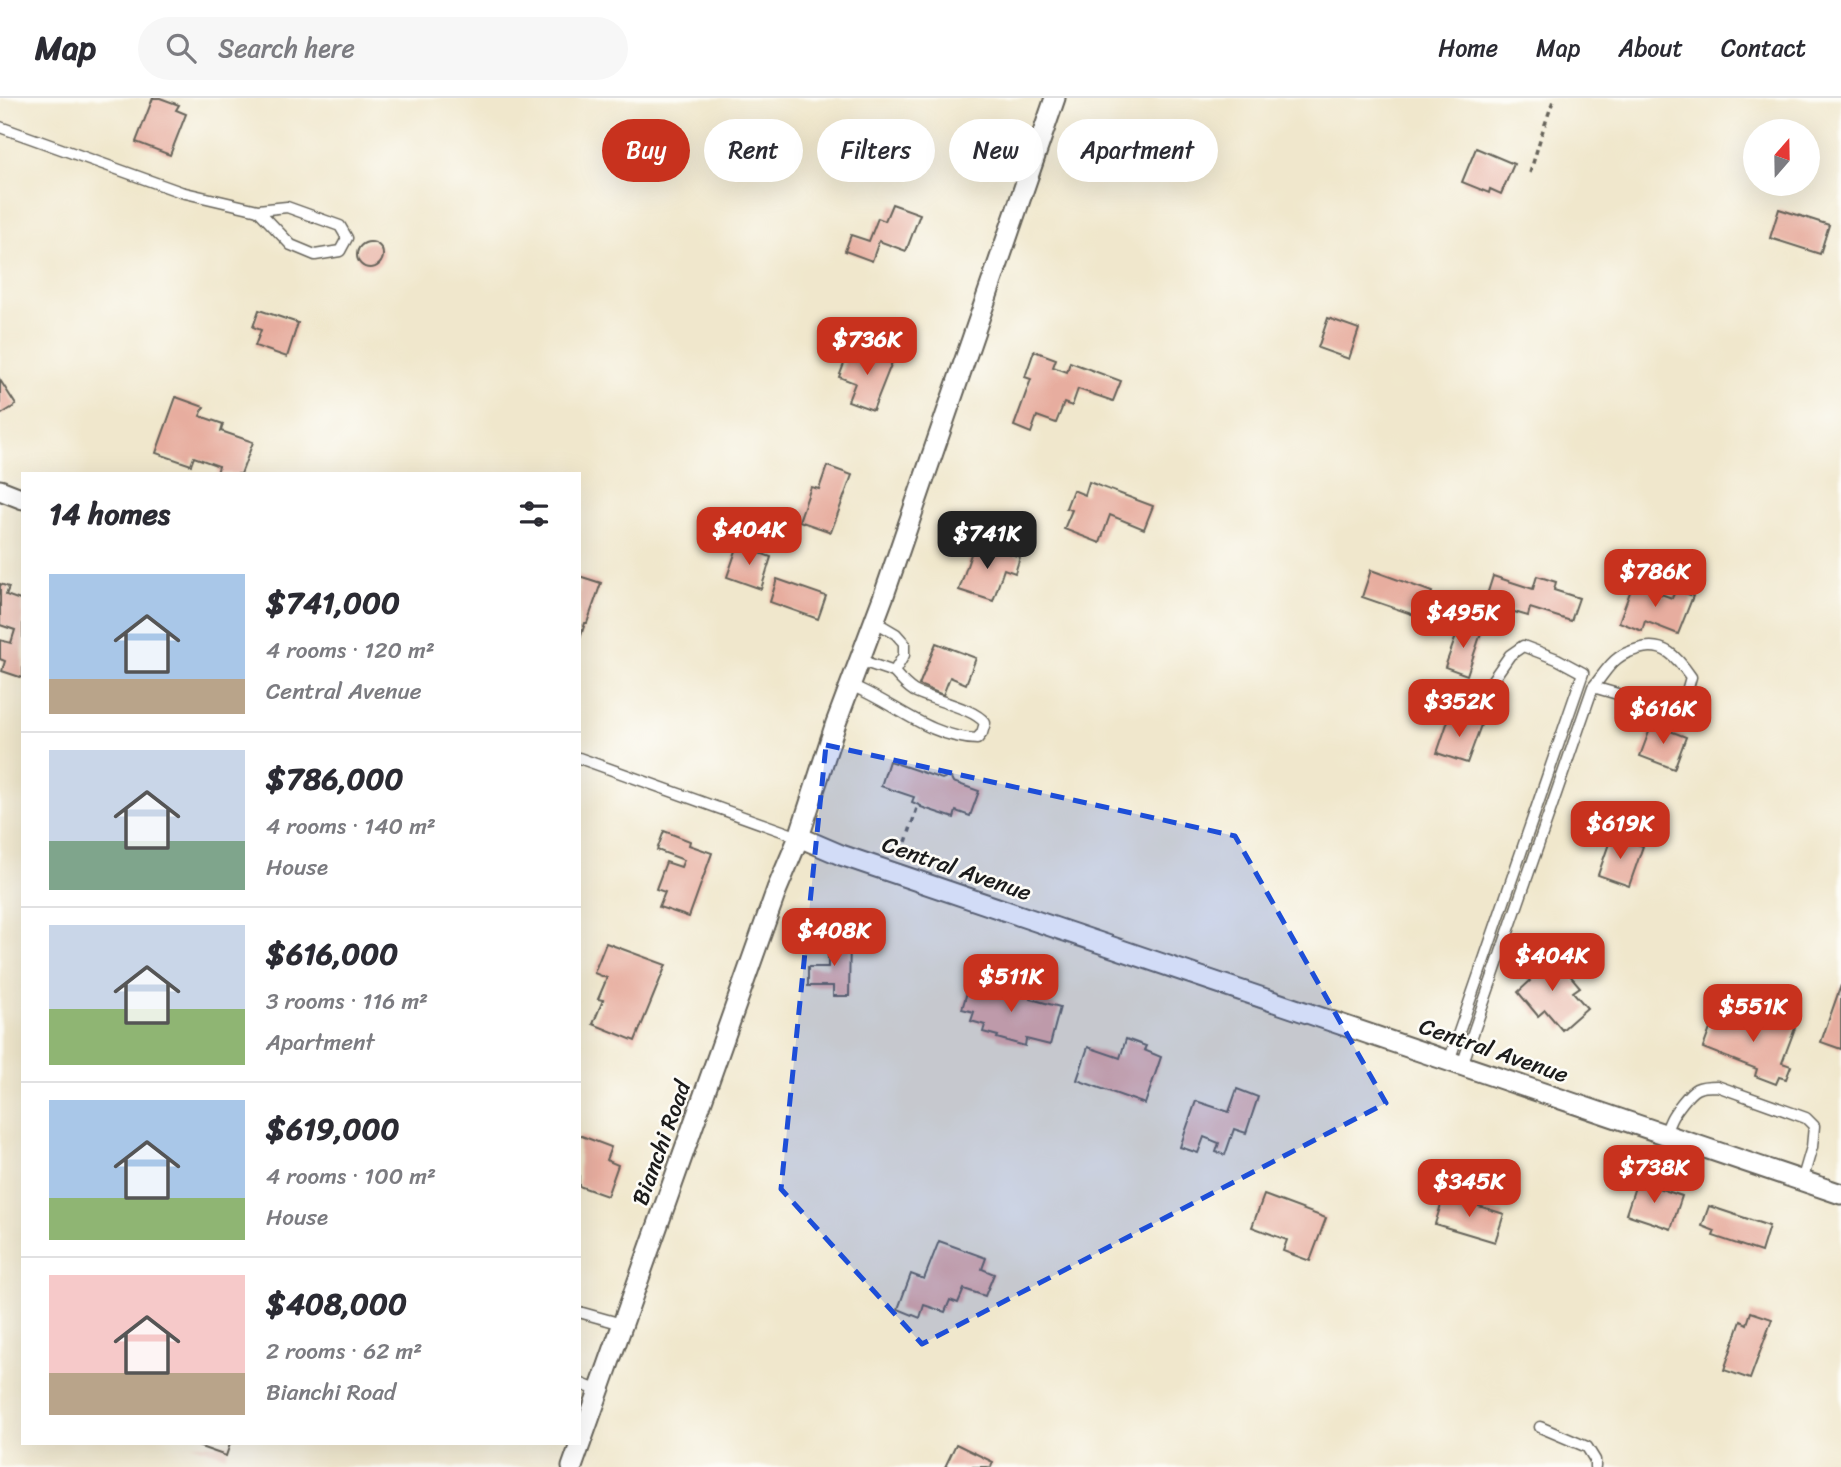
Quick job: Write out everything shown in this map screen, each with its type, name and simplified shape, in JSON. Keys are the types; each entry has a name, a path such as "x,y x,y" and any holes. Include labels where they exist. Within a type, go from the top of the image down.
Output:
{"street":[{"path":"799,837 836,723 874,621 1055,98"},
{"path":"0,490 21,498"},
{"name":"Central Avenue","path":"799,837 841,855 1841,1194"},
{"name":"Bianchi Road","path":"581,1442 777,889 799,837"},
{"name":"Bianchi Road","path":"572,1467 580,1445"}],"lane":[{"path":"0,127 181,192 258,210 286,207 340,226 347,238 340,251 315,255 291,245 258,210"},
{"path":"874,621 896,634 904,643 901,662 894,672"},
{"path":"1455,1063 1583,673 1557,659 1522,646 1510,654 1487,688"},
{"path":"1455,1063 1593,687 1615,659 1648,646 1663,649 1679,661 1691,677 1687,691 1678,704 1656,705 1593,687"},
{"path":"850,685 920,724 948,736 977,739 982,733 985,723 982,719 914,691 894,672 859,660"},
{"path":"581,759 799,837"},
{"path":"1665,1134 1672,1114 1691,1091 1704,1086 1717,1086 1806,1118 1814,1126 1812,1147 1802,1181"},
{"path":"581,1313 622,1324"},
{"path":"581,1384 599,1391"},
{"path":"1540,1427 1587,1447 1595,1460 1595,1467"}],"path":[{"path":"1530,173 1554,98"},
{"path":"906,842 918,805"}],"highlighted area":[{"path":"826,745 1235,836 1386,1103 922,1344 781,1189"}],"building":[{"path":"153,98 179,105 176,110 186,114 170,155 136,142"},
{"path":"1476,148 1514,164 1501,194 1490,189 1489,193 1462,182"},
{"path":"892,204 920,214 906,251 879,241 872,261 845,251 851,235 869,241 878,218 885,221"},
{"path":"1779,209 1829,225 1820,254 1770,238"},
{"path":"370,242 379,246 383,255 379,264 370,268 361,264 357,255 361,246"},
{"path":"259,310 298,323 287,357 255,346 261,330 253,327"},
{"path":"1328,318 1359,329 1349,359 1318,348"},
{"path":"869,348 894,357 873,410 848,401 855,383 839,377 847,356 863,363"},
{"path":"1034,351 1056,359 1053,367 1067,372 1070,362 1121,381 1113,401 1078,389 1072,406 1064,403 1056,423 1037,416 1031,433 1014,426 1031,379 1025,377"},
{"path":"0,380 16,405 0,415"},
{"path":"176,397 204,407 200,416 223,424 221,431 253,442 242,472 217,472 219,466 194,457 191,465 156,453"},
{"path":"827,466 852,475 831,532 799,521 811,487 819,489"},
{"path":"1089,482 1153,506 1144,529 1110,515 1100,543 1064,529 1072,510 1066,508 1073,490 1085,495"},
{"path":"975,542 1020,557 1015,573 1004,569 993,601 959,590"},
{"path":"738,545 771,557 761,589 727,577"},
{"path":"1371,570 1432,592 1423,618 1362,597"},
{"path":"1493,576 1533,589 1537,576 1556,582 1554,590 1579,598 1571,621 1530,608 1528,616 1504,609 1505,604 1486,598"},
{"path":"581,577 601,583 581,636"},
{"path":"777,579 826,596 818,619 770,602"},
{"path":"0,584 9,587 6,595 21,600 21,677 2,671 5,661 0,659 0,640 11,643 15,630 0,625"},
{"path":"1633,584 1672,598 1676,590 1693,596 1678,634 1645,621 1642,631 1619,622"},
{"path":"1460,625 1481,633 1467,675 1445,667"},
{"path":"936,643 976,658 966,684 950,677 943,695 919,685"},
{"path":"1450,715 1481,725 1467,763 1437,753"},
{"path":"1652,724 1686,737 1674,769 1640,756"},
{"path":"889,761 942,779 951,778 953,782 979,791 970,816 956,811 954,818 921,807 912,802 914,797 881,786"},
{"path":"664,831 690,841 689,845 712,853 689,917 659,907 665,892 656,889 666,862 681,867 684,860 657,850"},
{"path":"1612,835 1643,846 1629,886 1598,875"},
{"path":"828,938 850,938 849,996 833,996 833,986 808,986 808,967 828,967"},
{"path":"606,943 666,965 635,1041 593,1024 603,1000 598,999 607,978 594,973"},
{"path":"1536,959 1544,970 1557,960 1580,987 1573,992 1587,1008 1562,1030 1545,1010 1538,1016 1518,992 1530,981 1522,971"},
{"path":"971,979 1032,995 1031,999 1060,1007 1050,1045 1026,1039 1025,1046 983,1032 985,1025 971,1021 974,1012 962,1009"},
{"path":"1841,985 1841,1049 1821,1042"},
{"path":"1747,1010 1795,1028 1782,1063 1791,1066 1786,1079 1779,1077 1776,1084 1755,1076 1757,1069 1703,1048 1714,1018 1730,1024 1735,1012 1745,1016"},
{"path":"1126,1039 1146,1046 1144,1050 1161,1057 1145,1104 1077,1080 1088,1047 1120,1058"},
{"path":"1237,1089 1258,1097 1246,1133 1234,1129 1225,1155 1216,1152 1219,1143 1204,1137 1198,1153 1180,1147 1196,1101 1229,1112"},
{"path":"581,1136 611,1147 606,1160 618,1165 607,1196 581,1187"},
{"path":"1637,1181 1682,1196 1671,1229 1626,1214"},
{"path":"1264,1195 1326,1218 1310,1261 1283,1251 1287,1240 1252,1227"},
{"path":"1444,1195 1504,1214 1495,1242 1435,1224"},
{"path":"1709,1206 1769,1226 1761,1252 1713,1236 1715,1231 1702,1226"},
{"path":"939,1241 986,1258 982,1269 994,1274 985,1296 964,1289 958,1303 950,1300 945,1312 924,1305 920,1318 898,1309 911,1274 924,1279"},
{"path":"1751,1312 1772,1319 1750,1379 1724,1370 1741,1321 1747,1324"},
{"path":"956,1444 993,1462 991,1467 945,1467"},
{"path":"195,1445 230,1445 226,1456"}]}
